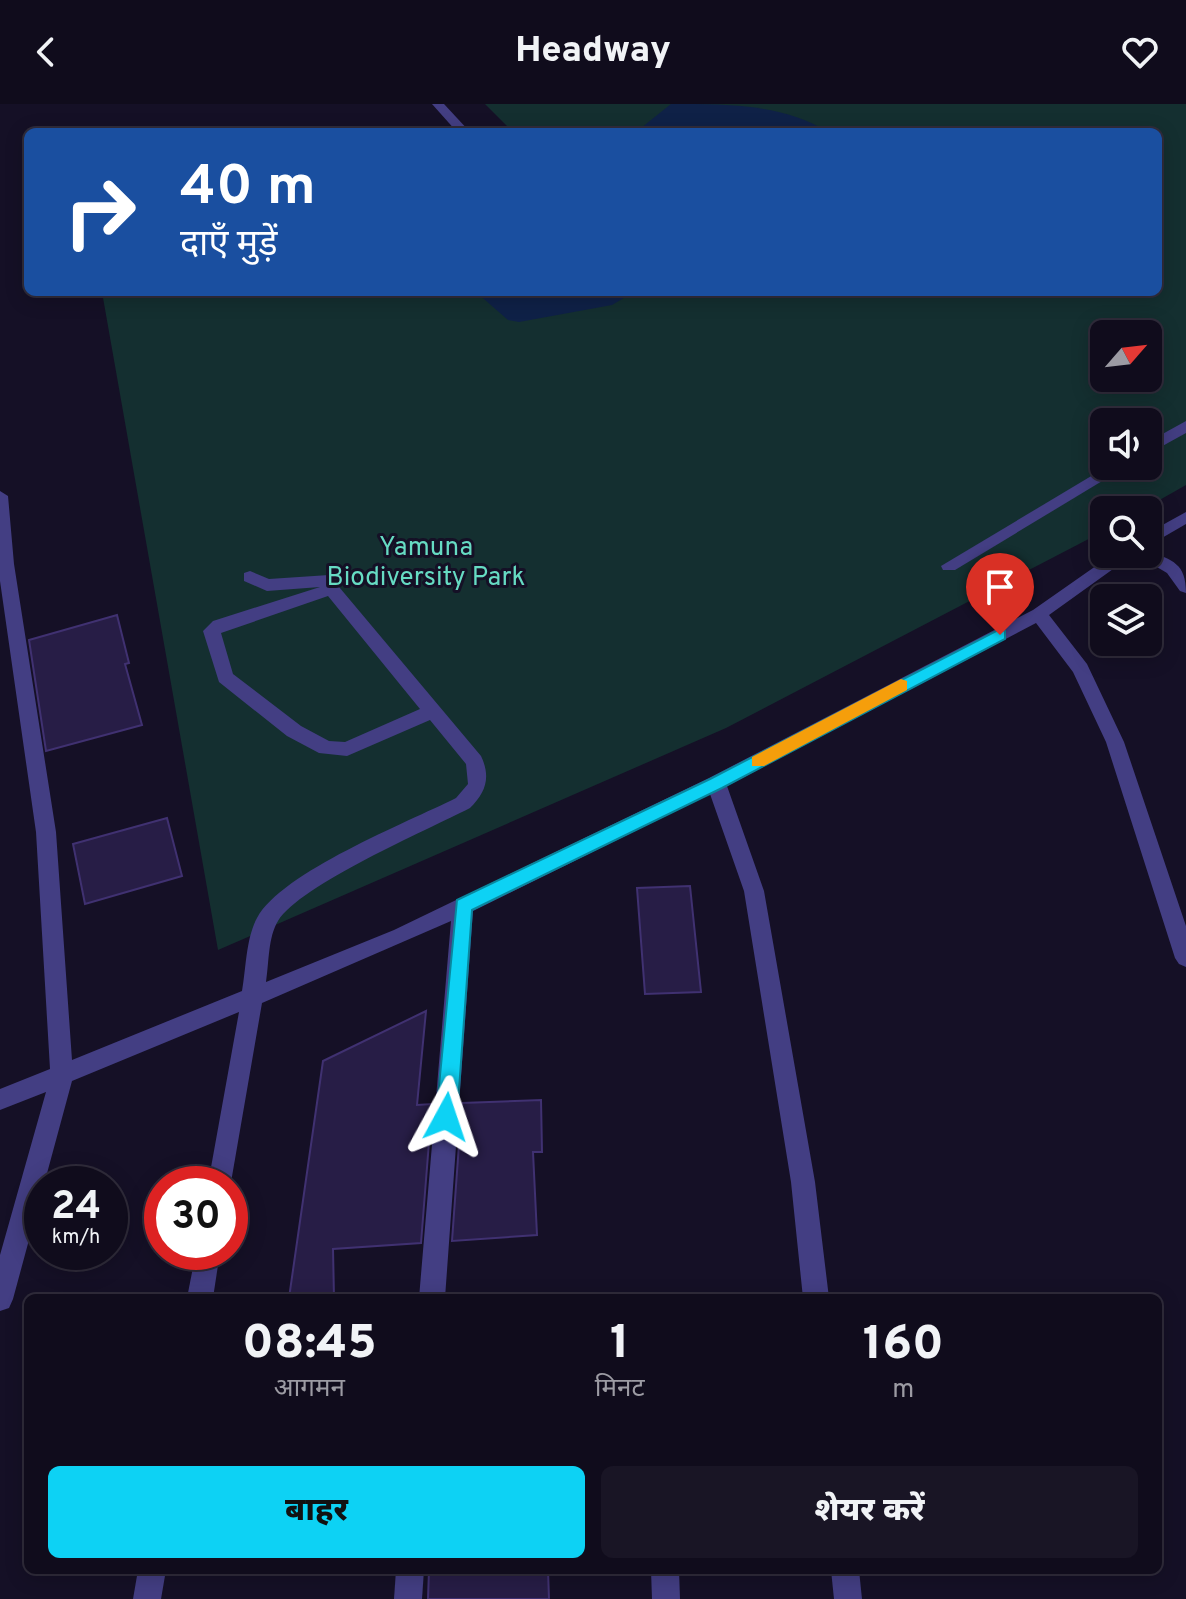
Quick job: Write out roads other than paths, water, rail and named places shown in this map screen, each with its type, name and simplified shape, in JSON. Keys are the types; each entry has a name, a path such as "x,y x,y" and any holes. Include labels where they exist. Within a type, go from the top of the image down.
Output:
{"street":[{"path":"438,104 460,128"},
{"path":"1162,441 1186,426"},
{"path":"949,566 1095,480"},
{"path":"0,496 6,564 46,832 62,1075 0,1299"},
{"path":"1162,532 1186,517"},
{"path":"0,1100 401,936 716,783 1039,614 1101,568"},
{"path":"1179,568 1186,587"},
{"path":"223,1166 265,923 279,902 305,883 463,803 476,790 480,775 474,761 323,579 267,585 250,577"},
{"path":"331,589 219,625 212,631 225,677 294,731 326,748 347,749 433,711"},
{"path":"1039,614 1081,669 1115,742 1186,958"},
{"path":"716,783 754,891 803,1182 816,1294"},
{"path":"432,1294 463,905"},
{"path":"201,1294 205,1270"},
{"path":"147,1599 151,1574"},
{"path":"408,1599 410,1574"},
{"path":"665,1574 666,1599"},
{"path":"845,1574 848,1599"}],"water":[{"path":"671,104 734,105 774,111 820,128 641,128"},
{"path":"481,296 627,296 612,305 519,322 508,320"}],"park label":[{"name":"Yamuna Biodiversity Park","path":"426,563"}]}
